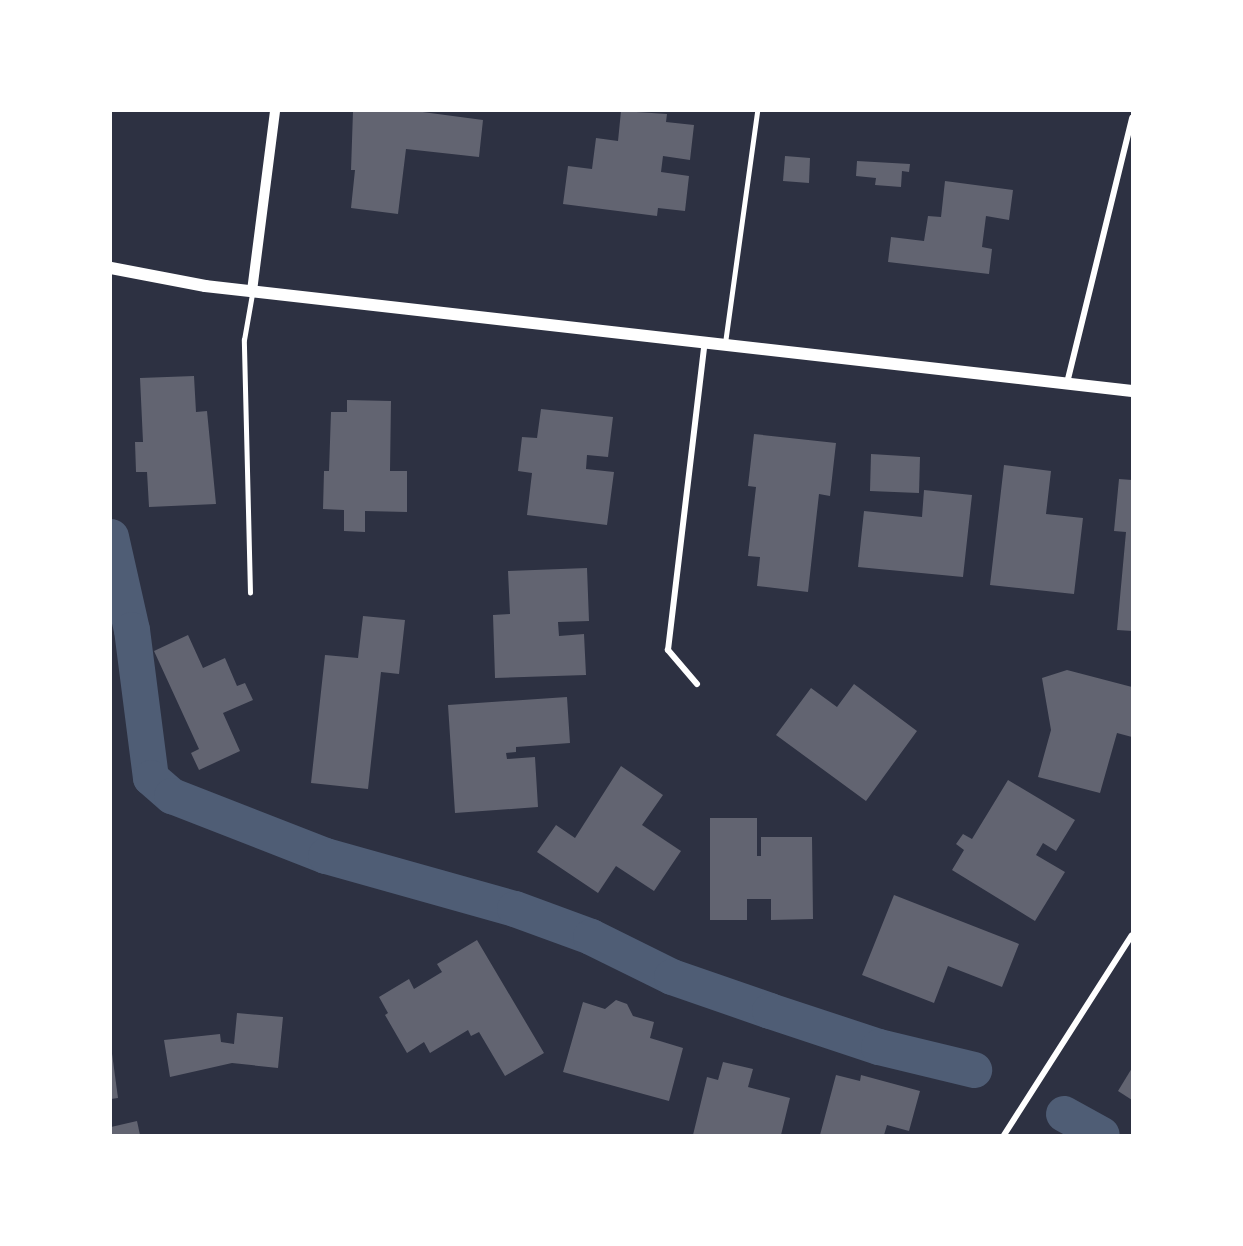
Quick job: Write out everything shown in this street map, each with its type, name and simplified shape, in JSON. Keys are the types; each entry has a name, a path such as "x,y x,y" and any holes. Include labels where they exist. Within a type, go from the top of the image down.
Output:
{"main road":[{"path":"111,268 252,291 1132,391"}],"street":[{"path":"252,291 274,111"},
{"path":"1067,384 1132,118"},
{"path":"697,684 668,650 705,341"},
{"path":"1004,1135 1132,935"}],"lane":[{"path":"724,345 757,111"},
{"path":"250,593 244,340 252,291"}],"building":[{"path":"353,111 415,111 483,120 479,157 406,149 398,214 351,208 355,170 351,170"},
{"path":"621,111 667,114 666,122 694,125 690,160 663,156 661,172 689,176 685,211 658,208 657,216 563,204 568,166 592,169 596,138 618,141"},
{"path":"785,156 810,158 809,183 783,181"},
{"path":"857,161 910,164 909,172 902,171 901,187 875,185 876,178 856,176"},
{"path":"945,181 1013,190 1009,220 986,216 982,247 992,249 989,274 888,262 891,237 924,241 928,216 941,217"},
{"path":"194,376 196,412 207,411 216,504 149,507 147,472 136,472 135,442 143,442 140,378"},
{"path":"347,400 391,401 390,471 407,471 407,512 365,511 365,532 344,531 344,510 323,509 324,471 329,471 331,412 347,412"},
{"path":"541,409 613,417 608,457 587,455 586,469 614,472 607,525 527,515 532,473 518,471 522,437 537,438"},
{"path":"754,434 836,443 830,496 819,494 808,592 757,586 760,557 748,556 756,487 748,486"},
{"path":"871,454 920,457 919,493 870,491"},
{"path":"1004,465 1051,471 1046,514 1083,518 1074,594 990,585"},
{"path":"1119,479 1132,480 1132,631 1117,630 1126,532 1114,531"},
{"path":"924,490 972,495 963,577 858,567 864,511 922,517"},
{"path":"587,568 589,621 558,622 559,636 584,634 586,675 495,678 493,615 510,614 508,571"},
{"path":"363,616 405,620 399,674 381,672 368,789 311,783 325,655 358,658"},
{"path":"188,635 203,668 225,658 237,686 245,683 253,700 223,713 240,751 199,770 191,753 199,749 154,651"},
{"path":"1067,670 1132,687 1132,737 1117,733 1100,793 1038,777 1051,730 1042,678"},
{"path":"854,684 917,731 866,801 776,735 811,688 837,707"},
{"path":"567,697 570,743 516,747 516,752 506,753 507,759 535,757 538,807 455,813 448,705"},
{"path":"621,766 663,795 642,825 681,851 654,891 616,866 598,893 537,852 556,825 575,838"},
{"path":"1008,780 1075,820 1056,851 1043,843 1036,855 1065,872 1035,921 952,870 964,850 956,844 963,834 972,839"},
{"path":"710,818 757,818 757,856 761,856 761,837 812,837 813,919 771,920 771,899 747,899 747,920 710,920"},
{"path":"894,895 1019,944 1002,987 948,966 934,1003 862,975"},
{"path":"477,940 544,1053 505,1076 479,1032 471,1036 468,1030 430,1053 424,1042 407,1053 385,1015 388,1013 379,997 409,979 414,989 442,972 437,964"},
{"path":"616,1000 627,1004 633,1016 654,1022 650,1038 683,1048 669,1101 563,1072 583,1002 605,1009"},
{"path":"237,1013 283,1017 278,1068 232,1063 170,1077 164,1040 220,1034 221,1042 234,1044"},
{"path":"111,1046 118,1098 111,1099"},
{"path":"723,1062 753,1069 748,1087 790,1098 781,1135 693,1135 707,1077 718,1080"},
{"path":"1132,1068 1132,1100 1118,1091"},
{"path":"836,1075 860,1081 861,1075 920,1091 909,1131 887,1125 884,1135 820,1135"},
{"path":"137,1121 140,1135 111,1135 111,1127"}],"waterway":[{"path":"111,537 132,630 151,778 172,796 326,856 515,909 591,937 672,977 770,1011 879,1047 974,1070"},
{"path":"1064,1114 1102,1135"}]}
